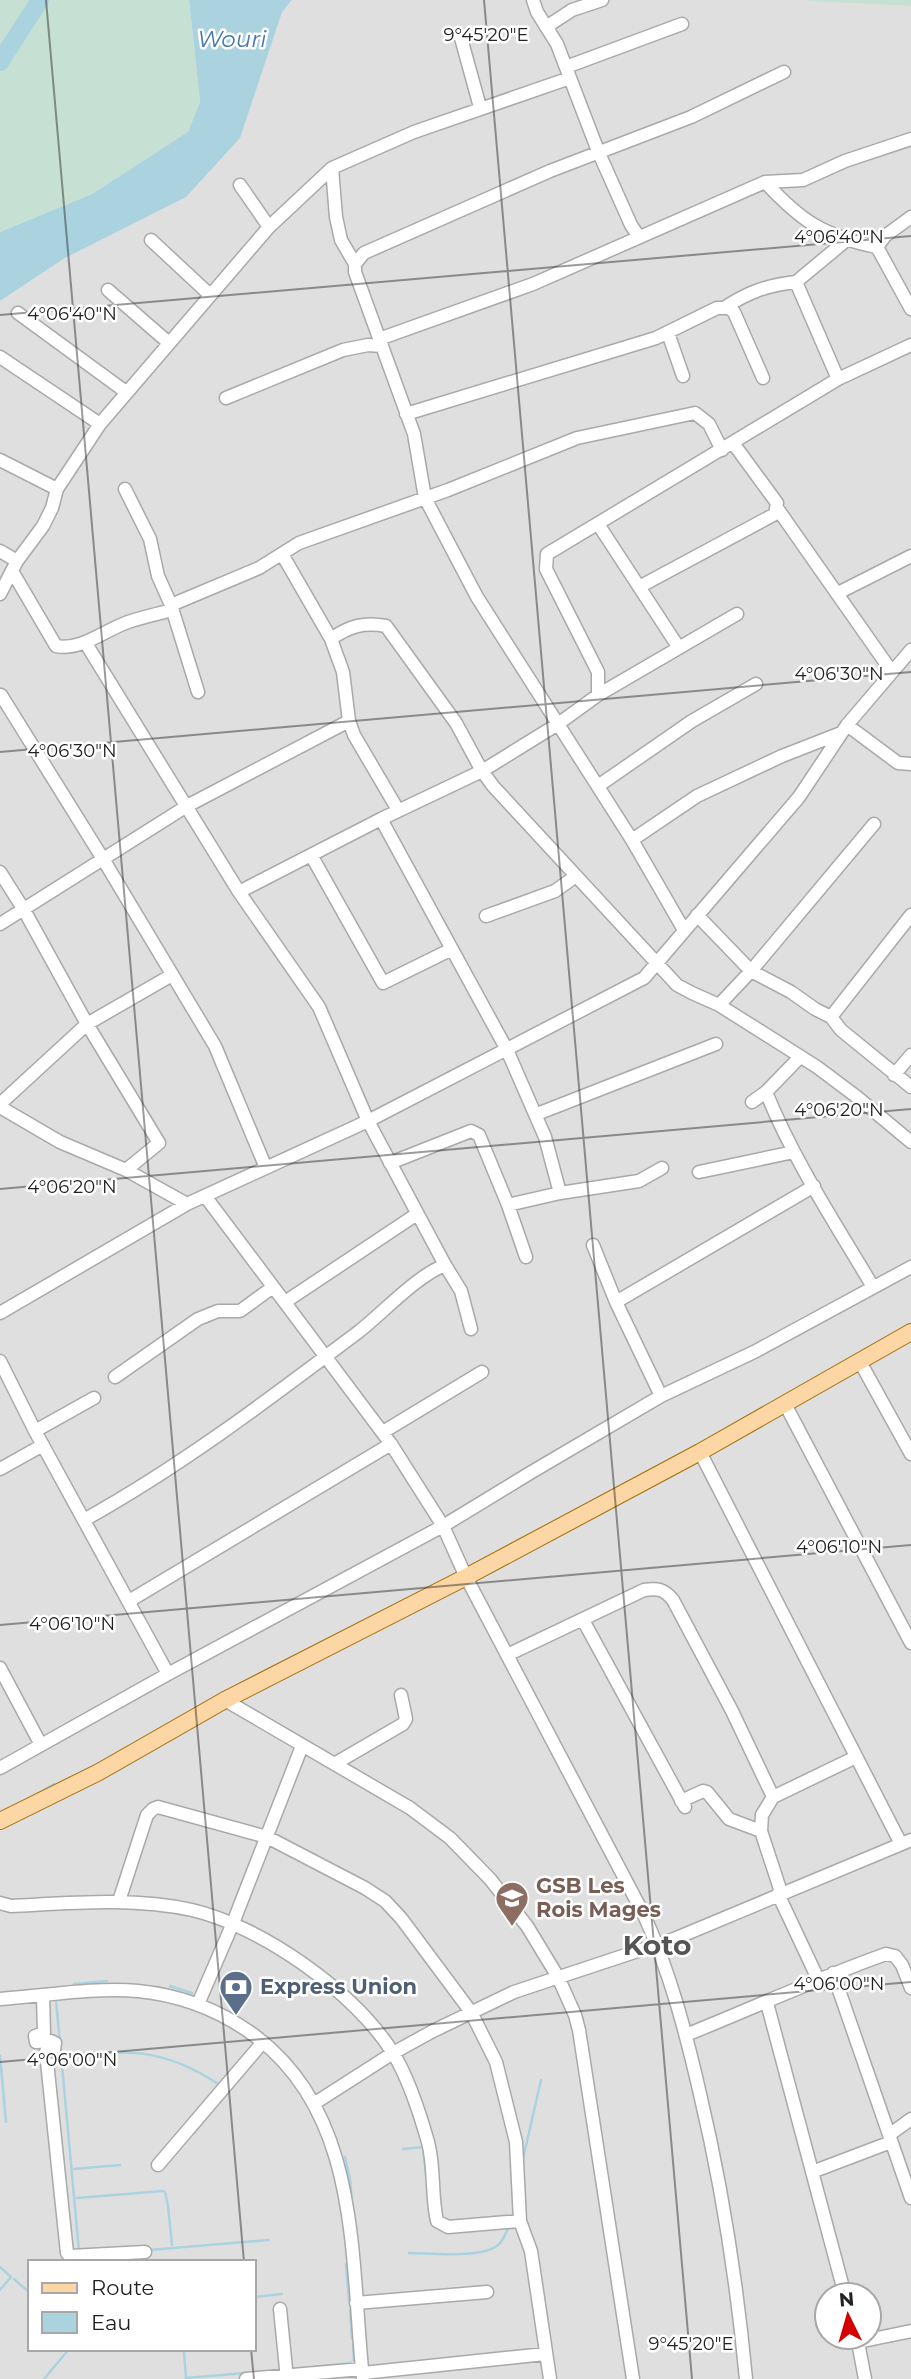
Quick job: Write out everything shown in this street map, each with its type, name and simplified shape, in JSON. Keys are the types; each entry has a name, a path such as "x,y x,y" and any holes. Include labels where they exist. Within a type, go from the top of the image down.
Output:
{"main road":[{"path":"0,1821 99,1772 225,1700 466,1577 700,1452 911,1332"}],"street":[{"path":"533,0 556,44 598,151 639,237"},
{"path":"546,27 572,10 602,0"},
{"path":"0,594 14,566 43,526 57,489 100,424 269,227 332,168 682,24"},
{"path":"461,38 480,107"},
{"path":"355,264 364,253 598,151 691,117 784,72"},
{"path":"226,398 343,350 381,343 533,285 765,182 803,180 845,161 911,139"},
{"path":"332,168 335,217 341,240 355,264 355,272 406,414 420,465 425,498 477,597 632,840 684,930"},
{"path":"765,182 803,219 820,230 877,247 911,309"},
{"path":"240,185 269,227"},
{"path":"877,247 885,236 911,217"},
{"path":"406,414 668,332 740,297 772,285 796,282 849,238"},
{"path":"150,240 209,294"},
{"path":"796,282 838,379"},
{"path":"108,290 169,343"},
{"path":"724,307 734,312 763,378"},
{"path":"18,313 126,392"},
{"path":"668,332 682,376"},
{"path":"598,695 598,672 546,569 545,558 551,550 838,379 911,345"},
{"path":"0,356 100,424"},
{"path":"0,551 14,566 55,646 64,648 172,607 259,568 310,538 425,498 577,438 695,413 709,424 777,503 892,672"},
{"path":"0,460 57,489"},
{"path":"125,489 150,539 158,576 172,607 198,692"},
{"path":"639,587 775,514 778,508"},
{"path":"598,524 679,648"},
{"path":"282,554 331,639 343,672 349,721 398,810"},
{"path":"838,593 911,556"},
{"path":"239,892 398,810 482,771 558,724 598,695 737,614"},
{"path":"331,639 358,625 371,623 386,626 456,723 493,786 658,964 684,989 719,1005 857,1097 911,1142"},
{"path":"85,642 239,892 319,1007 368,1121 461,1290 471,1329"},
{"path":"0,1313 187,1204 368,1121 634,985 658,964 799,797 844,729 911,650"},
{"path":"598,786 692,721 756,684"},
{"path":"1,695 215,1046 266,1168"},
{"path":"0,924 187,806 349,721"},
{"path":"844,729 898,763 911,764"},
{"path":"632,840 697,796 844,729"},
{"path":"381,819 507,1050 537,1114 560,1193"},
{"path":"719,1005 751,971 874,824"},
{"path":"311,855 383,983 452,950"},
{"path":"0,872 159,1143 126,1170"},
{"path":"486,916 555,891 576,876"},
{"path":"697,915 751,971 831,1017 841,1030 911,1087"},
{"path":"831,1017 911,915"},
{"path":"172,975 87,1024 0,1106 60,1143 126,1170 187,1204"},
{"path":"537,1114 716,1044"},
{"path":"894,1074 911,1055"},
{"path":"752,1102 800,1058"},
{"path":"766,1092 794,1152 873,1287"},
{"path":"390,1163 471,1131 475,1132 479,1135 508,1205 526,1257"},
{"path":"699,1172 794,1152"},
{"path":"508,1205 560,1193 639,1181 662,1168"},
{"path":"616,1302 814,1186"},
{"path":"205,1196 383,1432 443,1526 466,1577 633,1892 657,1945 686,2035 725,2210 746,2379"},
{"path":"285,1302 418,1214"},
{"path":"593,1245 616,1302 662,1396"},
{"path":"84,1520 191,1455 257,1409 430,1273 445,1265"},
{"path":"0,1768 443,1526 662,1396 754,1352 911,1267"},
{"path":"115,1377 198,1319 218,1311 240,1311 273,1287"},
{"path":"859,1360 911,1454"},
{"path":"0,1361 168,1674"},
{"path":"383,1432 482,1372"},
{"path":"36,1431 94,1398"},
{"path":"785,1404 911,1643"},
{"path":"129,1601 391,1444"},
{"path":"0,1469 43,1445"},
{"path":"315,2103 393,2053 514,1992 657,1945 906,1842 856,1757 700,1452"},
{"path":"507,1655 644,1590 656,1588 665,1591 673,1600 725,1698 773,1797"},
{"path":"583,1620 683,1804 703,1791 707,1792 729,1819 761,1831"},
{"path":"0,1668 41,1745"},
{"path":"336,1763 403,1724 405,1719 401,1695"},
{"path":"225,1700 410,1808 450,1838 490,1879 527,1926 558,1977 579,2030 633,2379"},
{"path":"198,2004 233,1923 302,1746"},
{"path":"818,1979 779,1893 761,1831 762,1815 773,1797 856,1757"},
{"path":"119,1901 147,1815 153,1808 158,1807 267,1837 365,1888 385,1901 401,1918 471,2012 496,2062 516,2142 520,2221 531,2251 550,2379"},
{"path":"0,1903 11,1906 119,1901 191,1910 233,1923 321,1976 374,2028 393,2053 429,2144 437,2221 448,2228 520,2221"},
{"path":"686,2035 767,2003 832,1973 886,1954 895,1956 902,1965 911,1988"},
{"path":"832,1973 911,2198"},
{"path":"0,1999 136,1991 165,1995 198,2004 240,2025 264,2042 291,2070 315,2103 335,2150 341,2174 363,2374"},
{"path":"43,1996 44,2033 35,2036 36,2042 51,2040 55,2043 54,2050 46,2052 67,2253 70,2256 145,2252"},
{"path":"767,2003 841,2281"},
{"path":"158,2165 264,2042"},
{"path":"812,2172 890,2138 911,2119"},
{"path":"356,2303 487,2292"},
{"path":"280,2309 287,2377"},
{"path":"883,2335 911,2331"},
{"path":"859,2351 865,2379"},
{"path":"246,2379 363,2374 545,2354"}],"shaded area":[{"path":"292,0 807,0 911,6 911,2379 0,2379 0,301 65,258"}],"green space":[{"path":"0,0 189,0 200,102 188,132 92,194 0,232"},
{"path":"807,0 911,0 911,6 809,1"}],"water":[{"name":"Wouri","path":"189,0 292,0 282,12 240,138 186,197 65,258 0,301 0,232 92,194 188,132 200,102"}],"waterway":[{"path":"0,62 40,0"},
{"path":"34,1796 54,1784"},
{"path":"74,1984 107,1981"},
{"path":"170,1986 192,1993"},
{"path":"56,2000 79,2251"},
{"path":"65,2055 108,2052 145,2054 180,2064 218,2084"},
{"path":"0,2056 6,2122"},
{"path":"523,2159 541,2080"},
{"path":"194,2133 223,2098"},
{"path":"403,2149 423,2147 426,2175"},
{"path":"345,2157 353,2212"},
{"path":"74,2169 120,2165"},
{"path":"77,2198 163,2191"},
{"path":"165,2192 172,2245"},
{"path":"409,2253 480,2252 498,2245 509,2226"},
{"path":"150,2250 269,2240"},
{"path":"346,2264 349,2301"},
{"path":"0,2267 11,2277 0,2290"},
{"path":"14,2279 28,2291"},
{"path":"256,2297 282,2294"},
{"path":"350,2310 352,2339"},
{"path":"353,2345 354,2361"},
{"path":"44,2379 67,2351"},
{"path":"184,2353 186,2378 245,2373"},
{"path":"305,2368 351,2363"}],"place":[{"name":"GSB Les Rois Mages","path":"512,1928"},
{"name":"Express Union","path":"236,2017"}],"district":[{"name":"Koto","path":"657,1945"}]}
